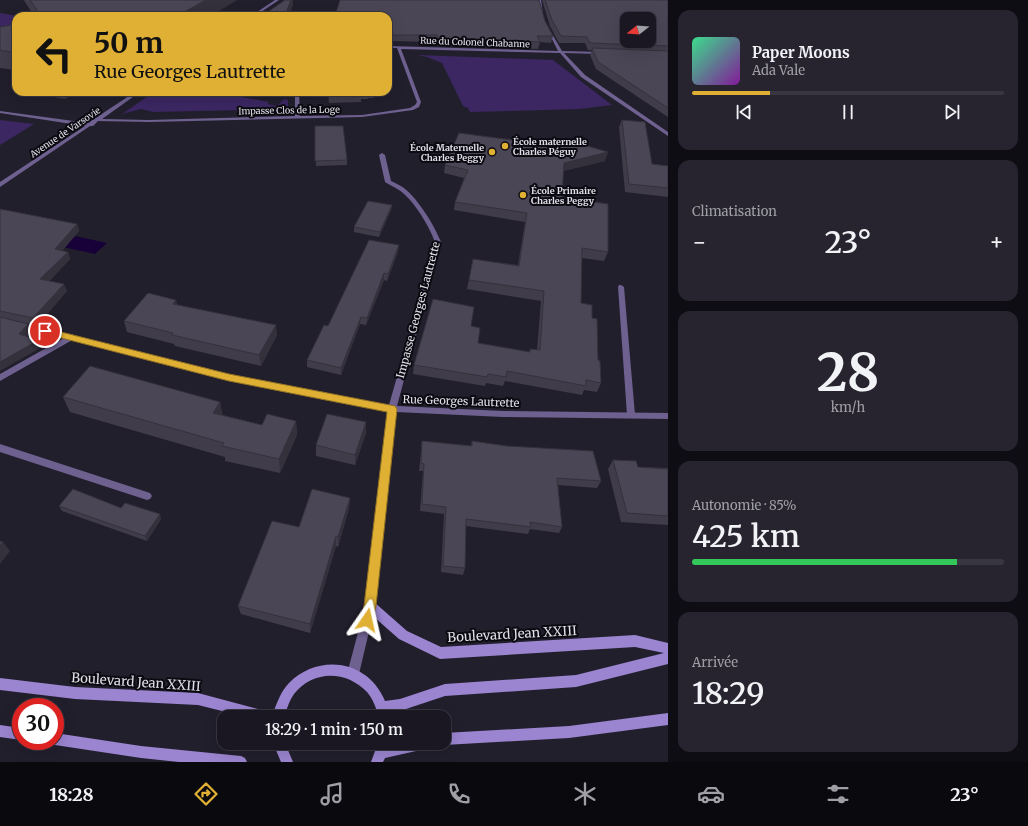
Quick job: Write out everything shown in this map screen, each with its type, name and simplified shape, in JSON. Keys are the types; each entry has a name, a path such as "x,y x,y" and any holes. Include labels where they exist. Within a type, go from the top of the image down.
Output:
{"main road":[{"name":"Boulevard Jean XXIII","path":"370,606 403,635 440,652 635,641 668,649"},
{"path":"389,710 445,690 576,681 668,658"},
{"path":"280,710 283,701 293,687 306,676 322,670 338,669 353,674 366,682 375,693 383,710"},
{"name":"Boulevard Jean XXIII","path":"0,684 75,693 198,699 241,710"},
{"path":"451,740 569,732 668,718"},
{"path":"0,731 12,733"},
{"path":"64,740 141,752 241,762"},
{"path":"282,750 287,762"},
{"path":"381,753 394,750"}],"street":[{"path":"259,12 277,0"},
{"path":"539,0 543,18"},
{"path":"546,24 560,52 583,76 668,134"},
{"name":"Rue du Colonel Chabanne","path":"392,47 607,53"},
{"name":"Impasse Clos de la Loge","path":"99,120 149,121 362,116 410,108 417,106 419,102 398,47"},
{"name":"Avenue de Varsovie","path":"0,185 99,120 132,96"},
{"path":"297,96 298,118"},
{"path":"0,112 91,125"},
{"name":"Impasse Georges Lautrette","path":"353,674 370,606 392,409 438,242 436,234 403,189 388,182 382,155"},
{"path":"621,287 631,415"},
{"name":"Rue Georges Lautrette","path":"0,320 229,378 392,409 503,414 668,416"},
{"path":"0,378 71,338"},
{"path":"0,448 147,496"}],"shaded area":[{"path":"0,13 12,15 12,27 0,32"},
{"path":"417,55 553,60 612,105 579,109 470,112 468,108 463,106 442,63"},
{"path":"148,96 242,96 241,97 269,102 268,104 277,106 284,99 288,100 288,109 153,112 141,109 122,114"},
{"path":"0,120 34,124 0,145"},
{"path":"75,236 107,243 95,254 63,247"}],"building":[{"path":"30,0 206,0 184,12 38,12"},
{"path":"285,0 291,0 286,12 268,12"},
{"path":"340,0 539,0 545,21 553,36 537,36 540,42 438,38 437,35 392,35 392,12 336,12"},
{"path":"545,0 668,0 668,46 656,46 656,12 620,12 620,44 590,43 587,37 561,36 552,20"},
{"path":"12,25 12,52 0,50 0,27"},
{"path":"592,48 668,51 668,108 598,62"},
{"path":"622,120 645,122 652,164 668,166 668,188 629,184"},
{"path":"315,126 343,126 347,160 315,161"},
{"path":"459,133 543,144 553,140 567,140 608,152 564,163 562,197 608,204 608,252 582,248 581,303 592,305 592,318 597,319 598,360 600,361 601,383 586,380 586,386 507,371 506,377 488,374 487,377 414,365 433,299 474,307 471,326 480,328 478,343 530,352 530,349 540,350 544,291 469,280 473,259 519,266 527,213 455,202 468,170 445,165"},
{"path":"368,201 392,205 380,232 354,227"},
{"path":"0,209 77,224 55,249 68,252 40,279 64,284 33,318 0,311"},
{"path":"369,240 399,245 388,274 384,273 367,318 361,317 341,368 307,360 324,325 328,326"},
{"path":"148,293 176,300 173,304 276,325 259,355 172,335 173,333 124,321"},
{"path":"0,317 28,324 19,334 39,340 0,362"},
{"path":"90,366 220,402 213,413 262,425 267,414 296,421 279,459 222,446 224,443 63,397"},
{"path":"327,414 366,422 355,455 316,445"},
{"path":"422,441 472,446 472,441 507,446 593,451 601,481 557,478 562,527 530,522 531,527 466,519 465,568 443,566 446,507 422,504 424,464 421,463"},
{"path":"613,460 636,461 638,467 668,469 668,516 627,513"},
{"path":"73,489 121,508 125,503 160,514 145,536 59,506"},
{"path":"312,489 350,498 338,537 336,536 310,624 238,606 272,521 299,527"}],"place":[{"name":"École maternelle Charles Péguy","path":"505,146"},
{"name":"École Maternelle Charles Peggy","path":"492,152"},
{"name":"École Primaire Charles Peggy","path":"523,195"}],"route":[{"path":"45,331 229,378 392,409 374,573 367,620"}]}
